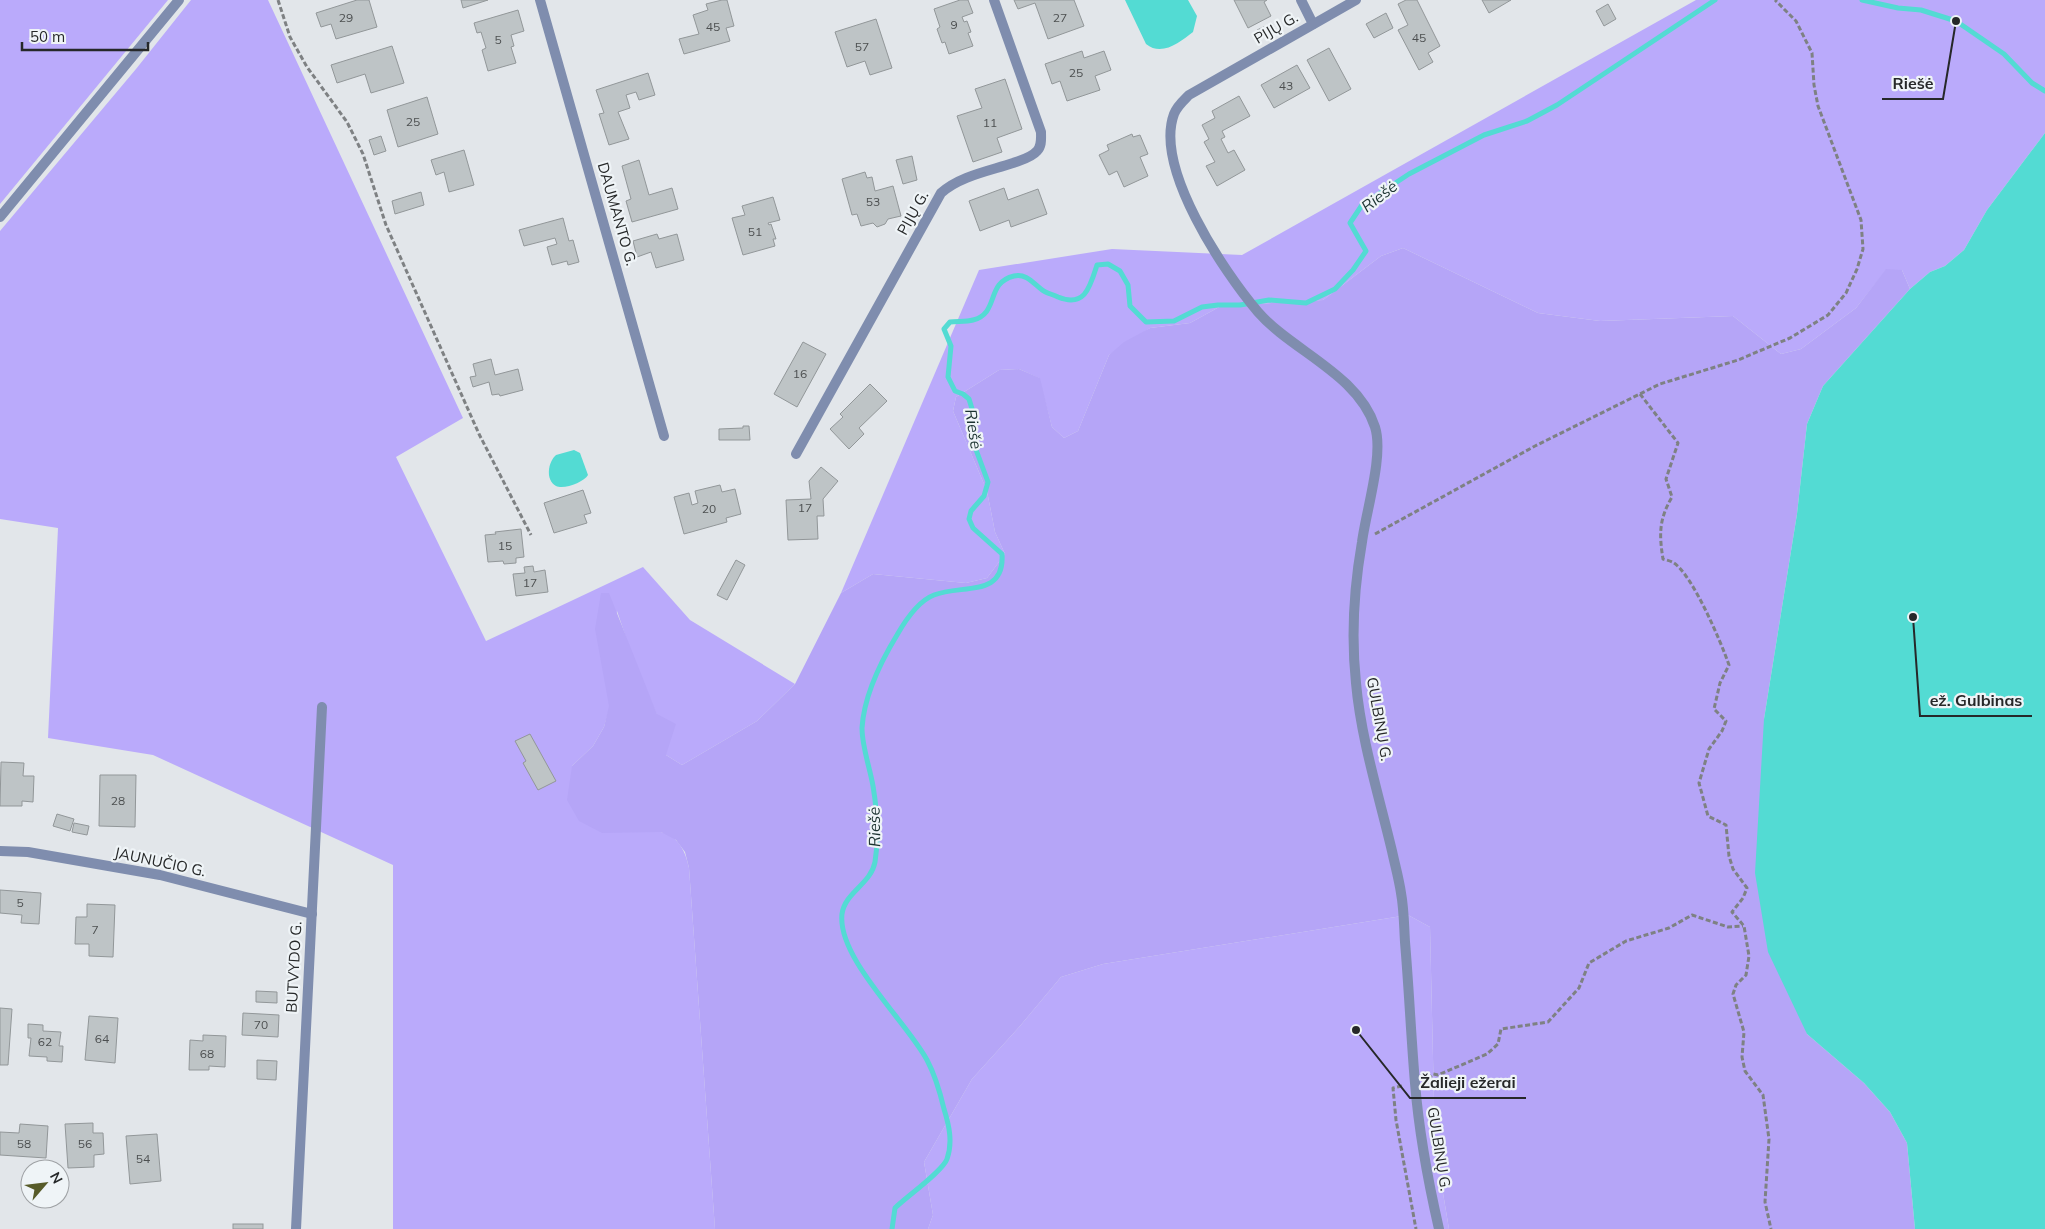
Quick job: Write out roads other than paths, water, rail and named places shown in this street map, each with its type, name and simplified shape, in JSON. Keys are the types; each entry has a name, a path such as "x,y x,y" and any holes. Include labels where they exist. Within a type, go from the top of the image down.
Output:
{"street":[{"path":"0,217 179,0"},
{"name":"DAUMANTO G.","path":"540,0 664,436"},
{"name":"PIJŲ G.","path":"796,454 941,193 960,180 1028,158 1037,151 1041,144 1042,132 994,0"},
{"name":"PIJŲ G.","path":"1301,0 1313,24"},
{"name":"PIJŲ G.","path":"1228,271 1213,251 1199,226 1182,186 1172,153 1171,129 1179,104 1189,95 1356,0"},
{"name":"GULBINŲ G.","path":"1228,271 1260,314 1348,387 1369,412 1376,430 1378,452 1353,604 1356,683 1364,733 1401,893 1415,1086 1428,1181 1439,1229"},
{"name":"BUTVYDO G.","path":"296,1229 322,707"},
{"name":"JAUNUČIO G.","path":"0,850 28,852 160,875 312,914"}],"water":[{"path":"1125,0 1188,0 1197,16 1193,32 1171,47 1164,49 1152,48 1146,44"},
{"path":"2045,133 2045,1229 1915,1229 1907,1143 1890,1112 1864,1083 1807,1034 1768,952 1755,873 1764,719 1797,514 1807,424 1823,386 1910,289 1930,272 1945,266 1964,250 1987,210"},
{"path":"574,450 580,453 588,475 574,485 556,486 550,480 549,475 553,458 556,455"}],"waterway":[{"name":"Riešė","path":"892,1229 895,1208 932,1177 944,1164 949,1153 950,1134 939,1090 927,1060 861,970 850,950 843,931 842,914 844,906 873,870 876,853 876,805 863,743 863,716 869,691 879,668 912,612 934,595 980,587 989,583 997,577 1001,568 1002,554 973,528 969,519 971,511 984,496 988,482 975,447 973,412 969,399 955,391 948,377 951,346 944,329 950,322 970,321 981,316 987,311 999,285 1014,276 1026,277 1049,293 1067,300 1074,300 1080,298 1089,288 1097,265 1108,264 1120,271 1128,285 1130,306 1146,322 1174,321 1202,307 1218,305 1240,305 1269,300 1306,303 1335,289 1353,270 1366,251 1350,223 1362,205 1409,174 1484,135 1527,121 1557,105 1715,0"},
{"name":"Riešė","path":"1862,0 1898,8 1921,10 1956,21 2004,54 2032,83 2045,91"}],"place":[{"name":"Riešė","path":"1956,21"},
{"name":"ež. Gulbinas","path":"1913,617"},
{"name":"Žalieji ežerai","path":"1356,1030"}]}
